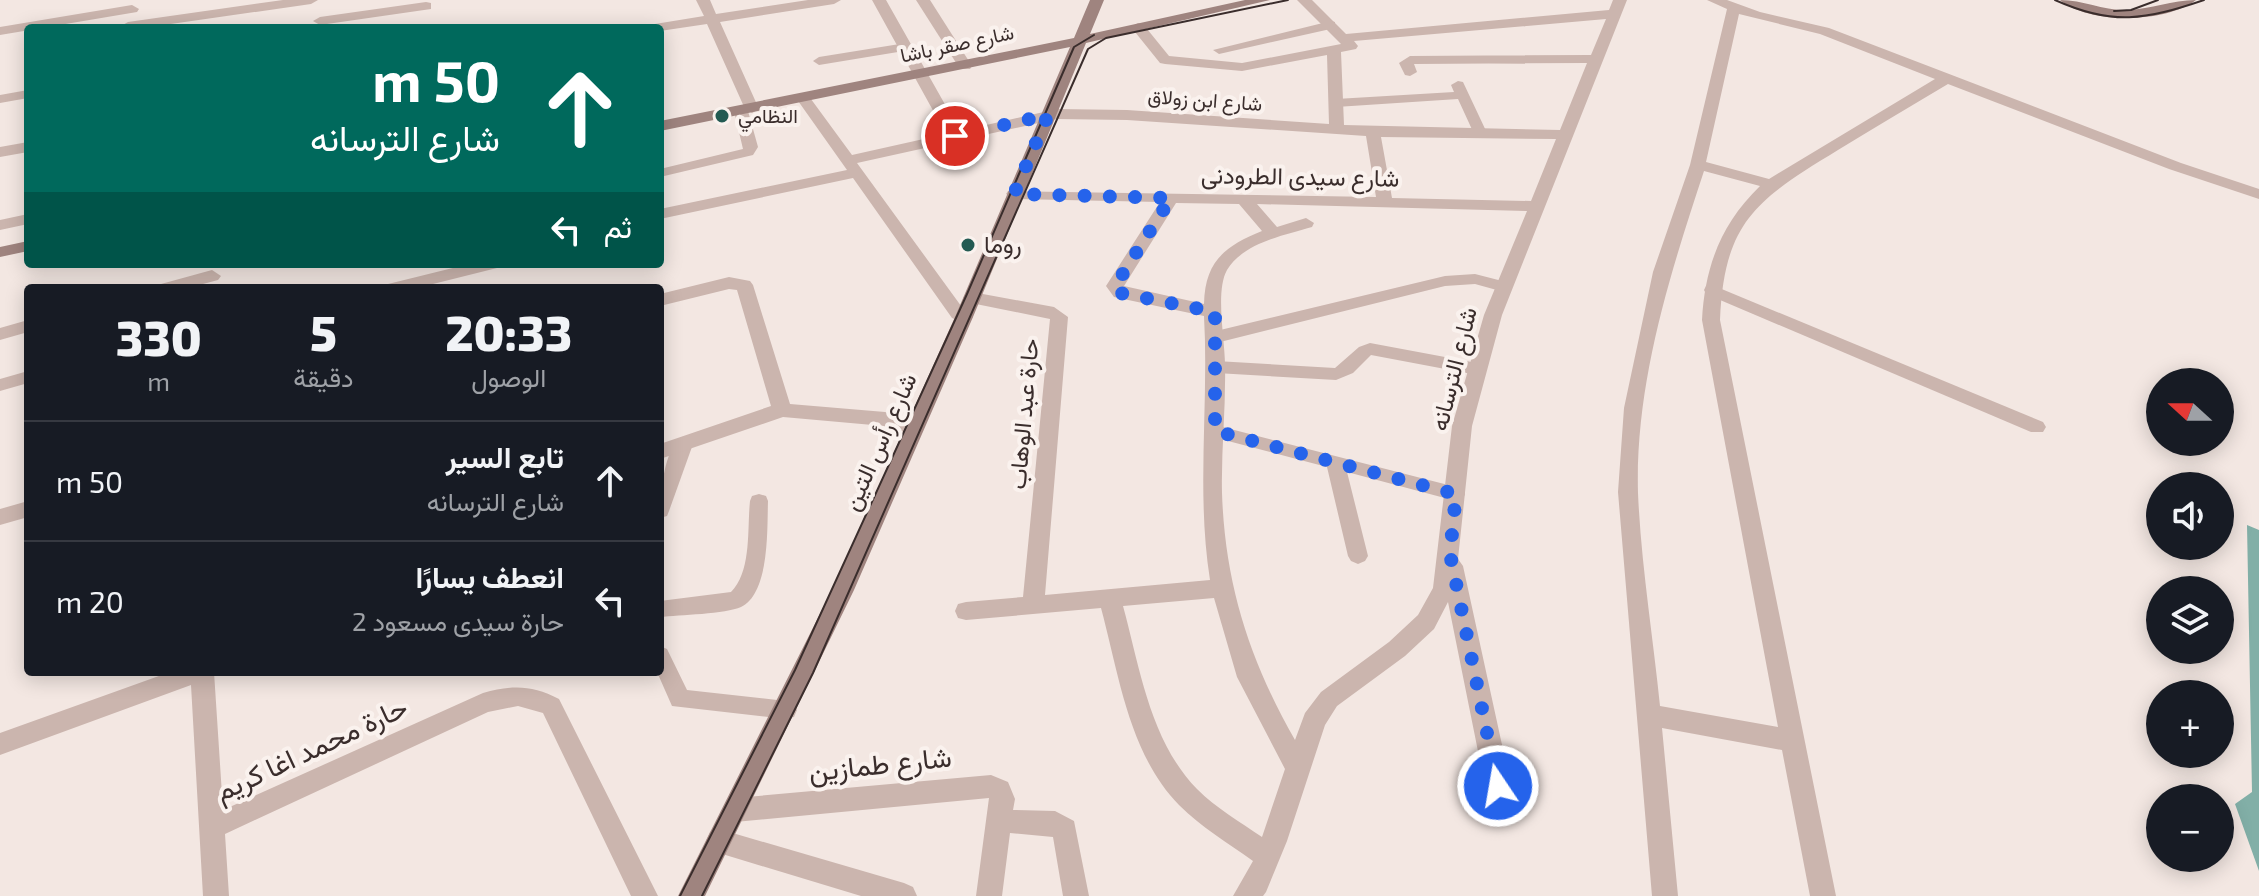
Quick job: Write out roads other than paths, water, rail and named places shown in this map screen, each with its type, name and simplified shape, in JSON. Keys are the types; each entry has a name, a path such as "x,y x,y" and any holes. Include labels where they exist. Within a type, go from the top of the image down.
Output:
{"street":[{"path":"148,24 311,0"},
{"path":"318,24 331,0"},
{"path":"703,0 746,110"},
{"path":"664,26 803,2 834,0"},
{"path":"879,0 955,136"},
{"path":"923,0 965,66"},
{"name":"شارع رأس التين","path":"691,896 786,710 914,428 968,308 1097,0"},
{"name":"شارع صقر باشا","path":"664,125 965,66 1263,0"},
{"path":"1304,0 1331,25 1339,44 1337,130"},
{"path":"1714,0 1824,31 1945,79 2259,194"},
{"path":"2067,0 2104,13 2138,16 2189,0"},
{"path":"53,24 134,4 129,24"},
{"path":"1138,27 1165,60 1242,67 1339,44 1617,7"},
{"name":"شارع الترسانه","path":"1246,896 1257,883 1268,856 1314,720 1329,699 1397,649 1426,622 1444,589 1462,426 1477,369 1504,287 1617,7"},
{"path":"318,24 426,8"},
{"path":"1665,896 1628,492 1634,408 1662,272 1698,165 1734,8"},
{"path":"0,31 24,28"},
{"path":"1435,30 1454,60"},
{"path":"1410,72 1408,61 1596,59"},
{"path":"1823,896 1711,320 1712,290 1719,256 1731,229 1749,205 1771,184 1945,79"},
{"path":"0,99 24,91"},
{"path":"803,98 958,314 968,308"},
{"name":"شارع ابن زولاق","path":"664,213 852,166 955,136 1048,115 1127,115 1373,132 1564,135"},
{"path":"1373,132 1385,203"},
{"path":"0,152 24,148"},
{"path":"1698,165 1771,184"},
{"name":"شارع سيدى الطرودنى","path":"1014,194 1536,206"},
{"path":"1171,198 1115,286 1120,293 1215,312"},
{"path":"1244,200 1274,234"},
{"path":"0,225 24,220"},
{"path":"1298,769 1249,677 1225,588 1212,495 1216,367 1213,288 1217,273 1227,259 1247,244 1306,223"},
{"path":"0,252 24,247"},
{"path":"410,284 475,268"},
{"path":"182,284 211,276"},
{"path":"664,299 729,283 744,285 782,410"},
{"name":"حارة عبد الوهاب","path":"968,308 1054,313 1059,317 1033,605"},
{"path":"0,334 24,327"},
{"path":"664,451 782,410 885,419 914,428"},
{"path":"0,517 24,510"},
{"path":"1450,554 1498,786"},
{"path":"966,611 1225,588"},
{"path":"1110,598 1151,743 1168,771 1188,797 1268,856"},
{"path":"0,744 189,676"},
{"path":"200,676 216,896"},
{"name":"حارة محمد اغا كريم","path":"211,828 483,703 510,695 534,696 551,706 645,896"},
{"path":"1649,715 1795,741"},
{"name":"شارع طمازين","path":"735,810 986,785 995,787 1001,794 989,896"},
{"path":"999,821 1055,823 1065,830 1076,896"},
{"path":"719,841 901,895"}],"lane":[{"path":"1219,50 1331,25"},
{"path":"819,61 906,47"},
{"path":"1336,103 1460,89 1480,133"},
{"path":"664,172 748,152 751,147 746,110"},
{"path":"1216,337 1445,281 1475,279 1504,287"},
{"path":"1712,290 2037,427"},
{"path":"1216,367 1336,374 1349,369 1361,353 1370,349 1477,369"},
{"path":"0,385 24,378"},
{"path":"1215,431 1456,494"},
{"path":"664,500 684,444"},
{"path":"1335,462 1358,556"},
{"path":"664,609 736,600 743,595 751,583 759,501"},
{"path":"664,664 680,699 786,710"}],"water":[{"path":"2247,525 2259,530 2259,871 2235,804 2252,792"}],"tram line":[{"path":"702,896 813,673 1088,49 1106,38 1288,0"},
{"path":"2055,0 2112,17 2146,16 2204,0"},
{"path":"2114,11 2131,10 2158,0"},
{"path":"680,896 795,670 967,294 1074,47 1094,35"}],"place":[{"name":"النظامي","path":"722,116"},
{"name":"روما","path":"968,245"}]}
